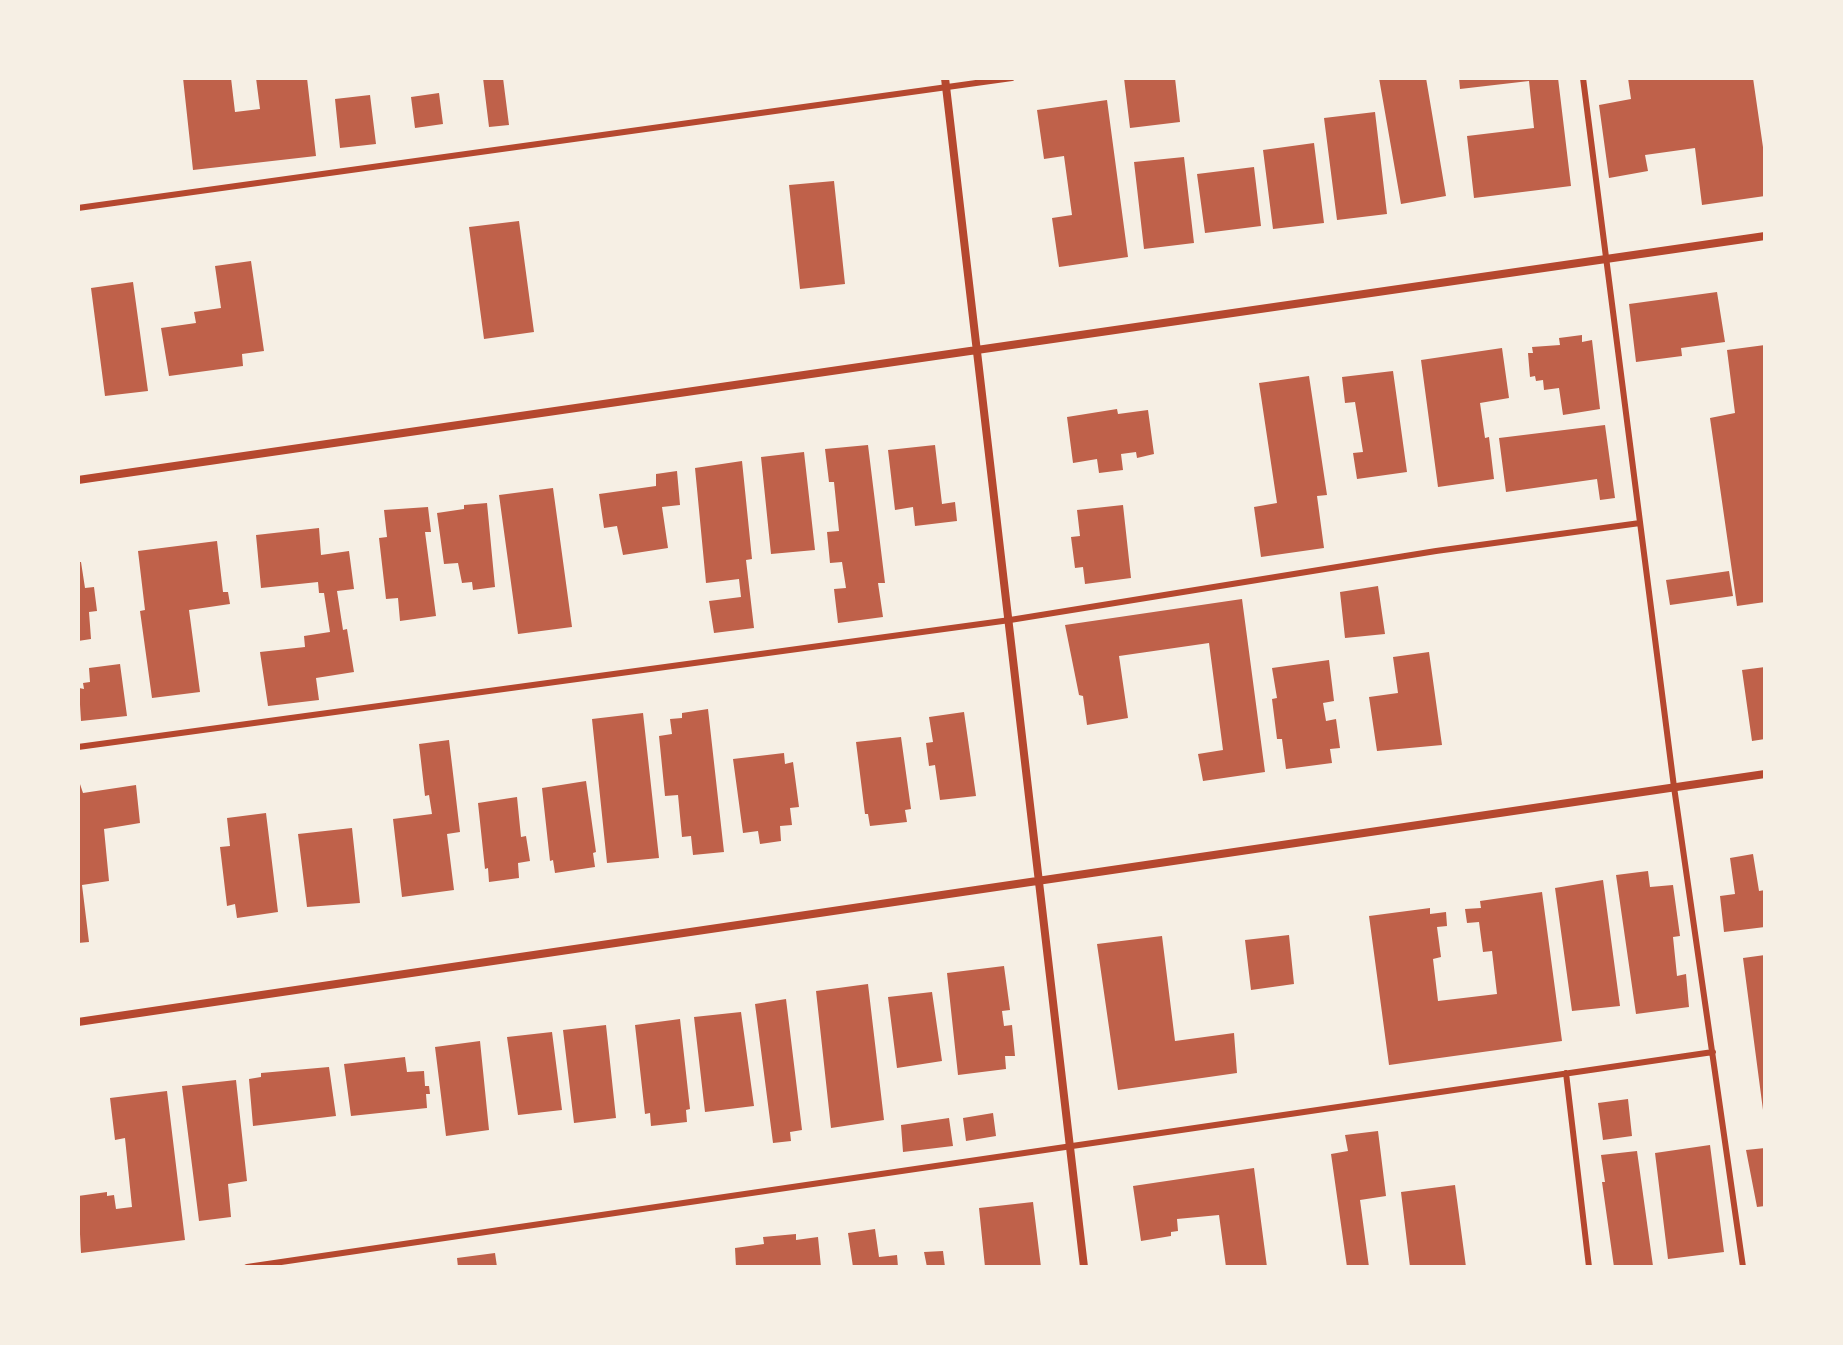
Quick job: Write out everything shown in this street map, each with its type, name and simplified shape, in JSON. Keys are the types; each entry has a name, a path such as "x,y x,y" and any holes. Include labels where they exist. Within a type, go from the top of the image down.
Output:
{"street":[{"path":"945,78 1084,1267"},
{"path":"78,480 1765,236"},
{"path":"78,1022 1765,774"}],"lane":[{"path":"78,208 1012,78"},
{"path":"1583,78 1674,787 1743,1267"},
{"path":"78,747 1010,620 1436,551 1640,523"},
{"path":"247,1267 1713,1052"},
{"path":"1566,1073 1589,1267"}],"building":[{"path":"183,78 231,78 235,112 260,109 256,78 307,78 316,156 193,170"},
{"path":"483,78 503,78 509,125 489,127"},
{"path":"1124,78 1175,78 1180,122 1130,128"},
{"path":"1379,78 1426,78 1446,196 1401,204"},
{"path":"1459,78 1558,78 1571,186 1474,198 1467,136 1534,128 1529,81 1460,89"},
{"path":"1628,78 1753,78 1765,161 1765,196 1702,205 1695,148 1645,155 1648,171 1609,178 1599,105 1631,99"},
{"path":"439,93 443,124 415,128 411,97"},
{"path":"370,95 376,144 340,148 335,99"},
{"path":"1107,100 1128,257 1059,267 1052,218 1072,215 1064,156 1044,159 1037,110"},
{"path":"1375,112 1387,214 1337,220 1324,118"},
{"path":"1314,143 1324,223 1273,229 1263,150"},
{"path":"1184,157 1194,243 1144,249 1134,162"},
{"path":"1254,167 1261,226 1205,233 1197,174"},
{"path":"834,181 845,284 800,289 789,185"},
{"path":"519,221 534,332 484,339 469,227"},
{"path":"251,261 264,351 242,354 243,366 169,376 161,328 196,323 194,312 221,308 215,266"},
{"path":"133,282 148,391 105,396 91,288"},
{"path":"1717,292 1725,342 1681,348 1682,356 1636,362 1629,304"},
{"path":"1582,335 1582,342 1592,340 1600,409 1563,415 1559,388 1544,390 1543,380 1536,381 1535,376 1530,377 1528,353 1533,353 1532,347 1560,345 1559,338"},
{"path":"1765,345 1765,602 1737,606 1710,418 1735,413 1727,350"},
{"path":"1502,348 1509,398 1480,403 1485,438 1489,437 1494,479 1438,487 1421,360"},
{"path":"1393,371 1407,472 1357,479 1353,453 1363,452 1355,402 1345,403 1342,377"},
{"path":"1309,376 1327,495 1317,496 1324,548 1261,557 1254,507 1277,503 1259,383"},
{"path":"1117,409 1118,414 1148,410 1154,454 1137,458 1136,452 1121,454 1123,470 1099,473 1097,459 1073,463 1067,417"},
{"path":"1605,425 1615,498 1600,500 1597,479 1506,492 1499,438"},
{"path":"868,445 885,583 878,583 883,617 838,623 834,589 846,588 842,562 830,563 827,532 839,531 834,482 829,482 825,449"},
{"path":"935,445 942,504 955,502 957,521 915,526 913,507 895,510 888,450"},
{"path":"804,452 815,550 771,554 761,457"},
{"path":"742,461 752,559 746,560 754,628 714,633 709,601 741,597 739,579 706,583 695,468"},
{"path":"677,471 680,505 662,507 668,548 623,555 617,526 604,528 599,494 656,486 656,474"},
{"path":"553,488 572,627 518,634 499,495"},
{"path":"487,503 495,587 473,590 472,582 462,583 458,563 444,564 437,513 464,509 464,505"},
{"path":"1123,505 1131,578 1085,584 1083,567 1075,568 1071,537 1080,536 1077,510"},
{"path":"428,507 431,532 425,532 436,616 400,621 398,598 386,599 379,538 387,537 384,510"},
{"path":"319,528 321,555 349,551 354,589 337,591 354,672 316,678 319,700 268,706 260,652 305,647 304,636 330,632 324,593 319,593 318,582 261,588 256,535"},
{"path":"217,541 223,592 228,592 230,604 189,610 200,692 152,698 140,611 145,610 138,551"},
{"path":"78,562 81,562 85,588 94,587 97,611 89,612 91,639 78,641"},
{"path":"1729,571 1733,596 1670,605 1666,580"},
{"path":"1378,586 1385,634 1345,638 1340,592"},
{"path":"1242,599 1265,772 1203,781 1198,754 1223,750 1209,643 1119,656 1128,718 1087,725 1065,625"},
{"path":"1429,652 1442,745 1377,751 1369,697 1398,693 1393,657"},
{"path":"1329,660 1334,701 1323,703 1326,721 1336,719 1340,748 1330,749 1332,763 1286,769 1282,739 1277,739 1272,699 1277,698 1272,668"},
{"path":"120,664 127,716 81,721 79,688 84,689 83,683 90,682 89,668"},
{"path":"1765,667 1765,739 1752,741 1742,670"},
{"path":"708,709 724,852 693,855 691,836 682,837 678,795 665,796 659,736 672,734 670,719 682,718 682,713"},
{"path":"964,712 976,796 940,800 935,765 929,766 926,743 933,742 929,717"},
{"path":"643,713 659,858 607,863 592,719"},
{"path":"901,737 911,809 905,810 907,822 870,826 868,814 865,814 856,742"},
{"path":"449,740 460,832 447,834 454,890 402,897 393,819 432,814 429,795 425,796 419,744"},
{"path":"784,753 785,764 793,762 799,807 790,808 792,825 780,826 781,841 760,844 758,831 743,833 733,759"},
{"path":"78,778 83,793 136,785 140,823 104,829 109,881 82,885 89,942 78,943"},
{"path":"586,781 596,852 593,853 595,867 555,873 553,860 550,861 542,788"},
{"path":"517,797 521,837 526,836 530,861 518,863 519,878 489,882 478,803"},
{"path":"266,813 278,912 237,918 235,904 227,906 220,847 230,846 227,818"},
{"path":"352,828 360,903 307,907 298,834"},
{"path":"1753,854 1759,891 1765,890 1765,927 1724,932 1720,896 1735,894 1730,858"},
{"path":"1648,871 1650,887 1673,885 1680,936 1673,937 1677,976 1686,974 1689,1007 1636,1014 1616,875"},
{"path":"1603,880 1620,1006 1572,1011 1555,888"},
{"path":"1542,892 1562,1041 1389,1065 1369,916 1430,908 1430,914 1446,912 1447,926 1437,927 1441,957 1433,959 1438,1001 1497,994 1492,951 1483,952 1479,922 1467,923 1465,909 1481,908 1480,901"},
{"path":"1289,935 1294,984 1251,990 1245,940"},
{"path":"1162,936 1175,1041 1234,1033 1237,1073 1118,1090 1097,944"},
{"path":"1765,955 1765,1110 1763,1110 1743,958"},
{"path":"1004,966 1010,1010 1002,1011 1004,1026 1012,1025 1015,1056 1005,1056 1006,1069 958,1075 947,973"},
{"path":"868,984 884,1120 831,1128 816,991"},
{"path":"932,992 942,1061 897,1068 888,997"},
{"path":"786,999 802,1130 790,1132 791,1141 773,1143 755,1004"},
{"path":"741,1012 754,1106 705,1112 694,1017"},
{"path":"680,1019 690,1109 686,1110 687,1122 651,1126 650,1113 645,1114 635,1025"},
{"path":"606,1025 616,1118 574,1123 563,1030"},
{"path":"552,1032 562,1110 518,1115 507,1037"},
{"path":"480,1041 489,1130 446,1136 435,1047"},
{"path":"405,1057 407,1072 424,1071 425,1086 429,1086 430,1094 426,1094 427,1108 351,1116 344,1064"},
{"path":"329,1067 336,1116 253,1126 249,1079 261,1077 261,1073"},
{"path":"236,1080 247,1181 228,1184 231,1217 199,1221 182,1086"},
{"path":"167,1091 185,1240 81,1253 78,1196 107,1192 107,1196 114,1195 116,1209 132,1207 125,1138 115,1140 110,1098"},
{"path":"1628,1099 1632,1136 1603,1140 1598,1103"},
{"path":"993,1113 996,1136 966,1141 963,1118"},
{"path":"949,1118 953,1146 903,1152 901,1125"},
{"path":"1378,1131 1386,1196 1360,1200 1369,1267 1347,1267 1331,1154 1348,1151 1345,1135"},
{"path":"1710,1145 1724,1252 1668,1259 1655,1153"},
{"path":"1765,1148 1765,1206 1757,1207 1746,1150"},
{"path":"1637,1151 1653,1266 1614,1267 1601,1155"},
{"path":"1254,1168 1267,1267 1226,1267 1219,1215 1177,1219 1178,1231 1171,1232 1171,1236 1141,1241 1133,1186"},
{"path":"1455,1185 1466,1267 1410,1267 1401,1192"},
{"path":"1033,1202 1041,1267 985,1267 979,1208"},
{"path":"875,1229 879,1257 897,1255 898,1267 853,1267 848,1233"},
{"path":"796,1234 796,1240 818,1237 821,1267 736,1267 735,1248 764,1244 763,1237"},
{"path":"943,1251 945,1267 927,1267 924,1252"},
{"path":"495,1253 497,1267 458,1267 457,1258"}]}
